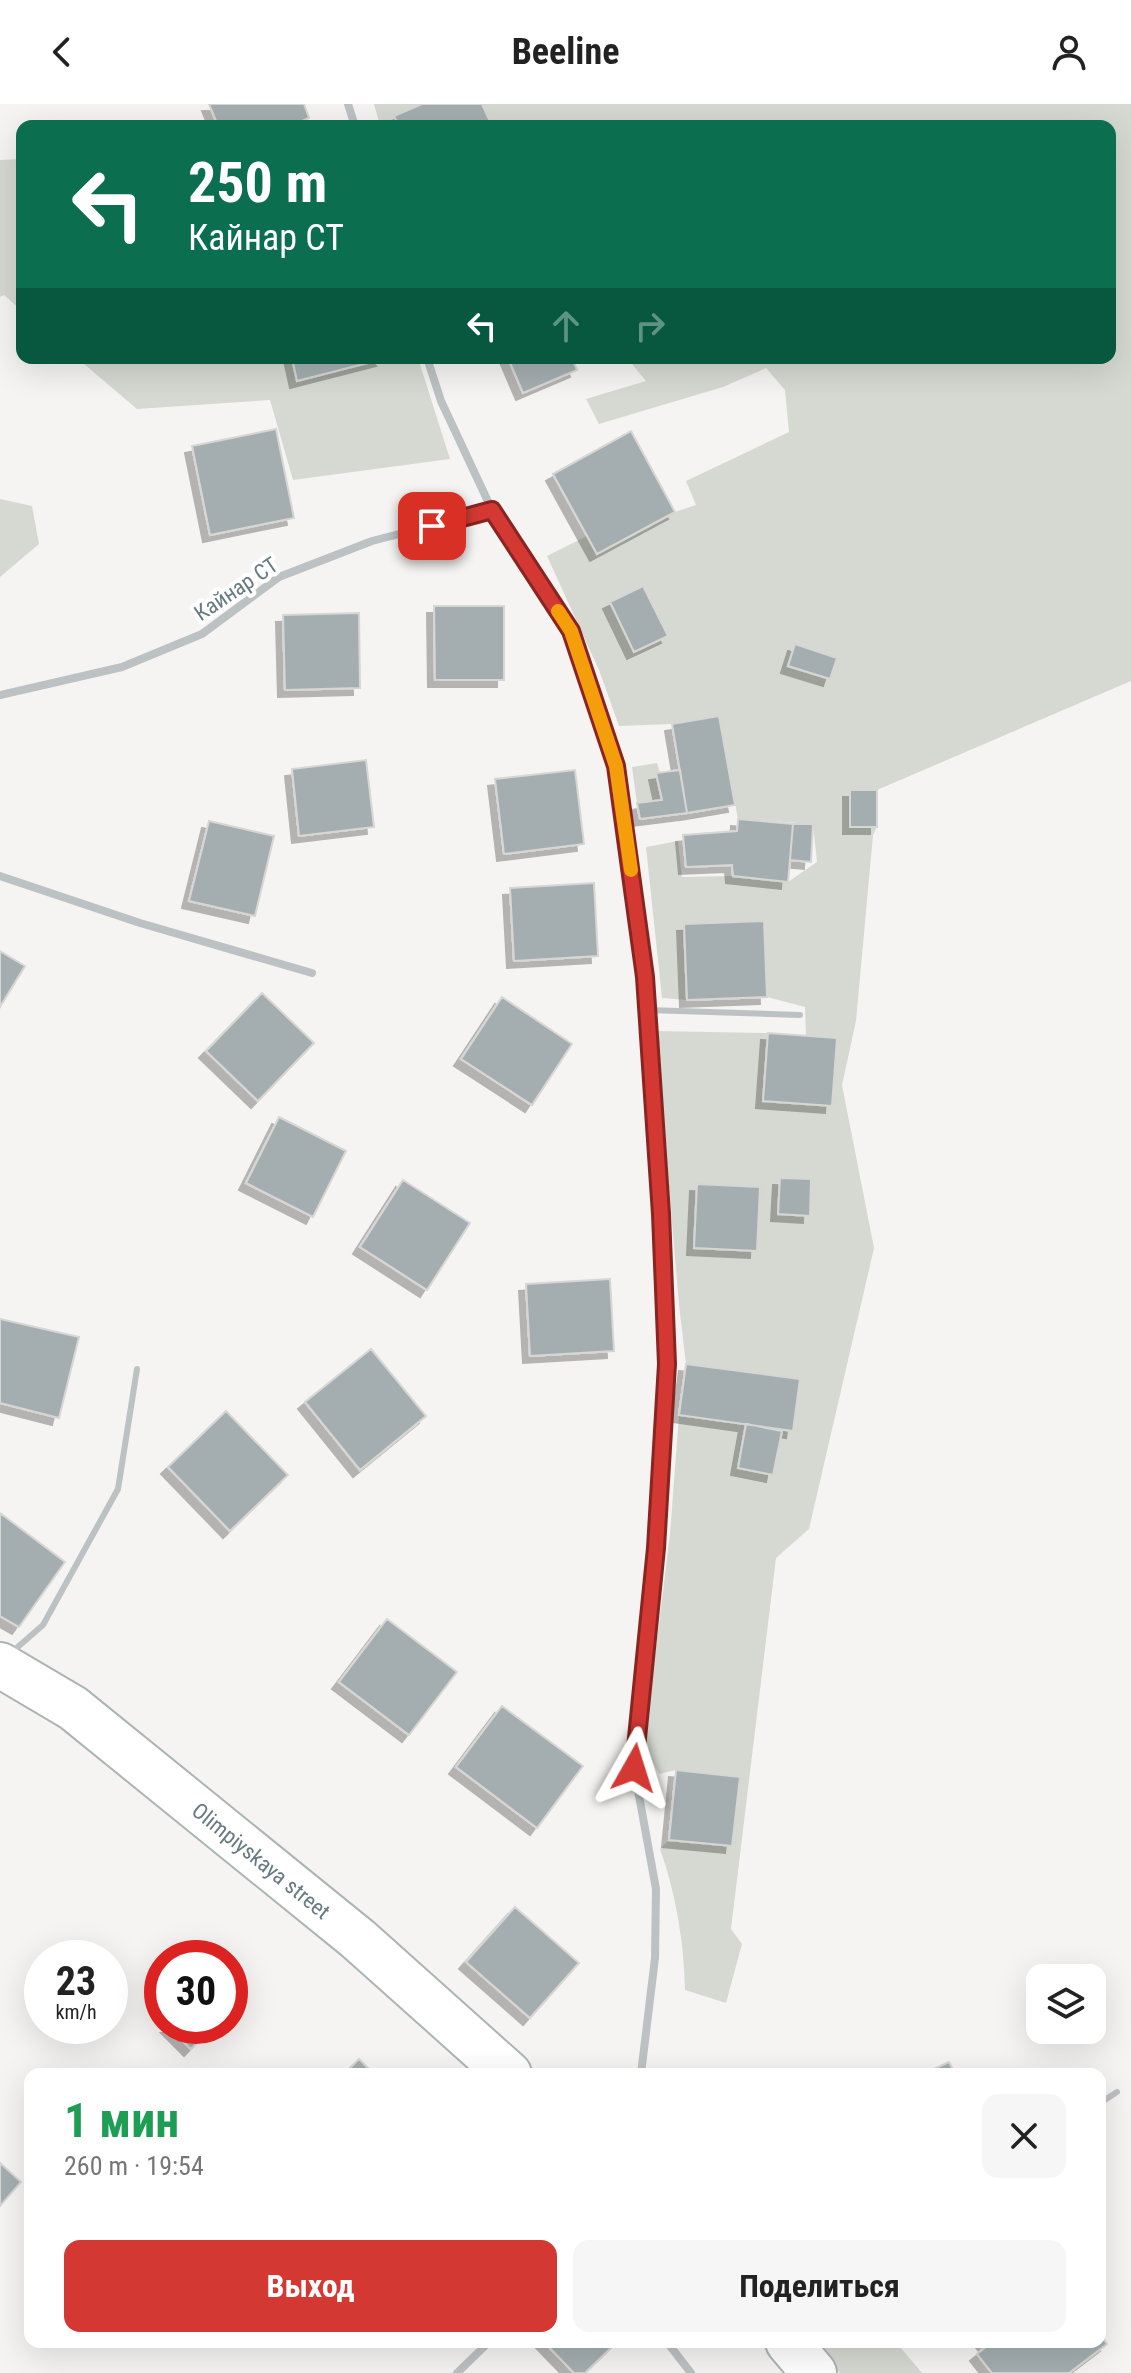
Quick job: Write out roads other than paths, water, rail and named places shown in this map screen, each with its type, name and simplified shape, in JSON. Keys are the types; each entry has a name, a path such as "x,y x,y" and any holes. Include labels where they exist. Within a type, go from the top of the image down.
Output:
{"street":[{"path":"429,364 441,401 492,510 571,631 616,766 645,977 661,1214 667,1364 656,1548 634,1768 656,1889 655,1958 642,2068"},
{"name":"Кайнар СТ","path":"0,695 122,667 202,634 279,577 372,541 492,510"},
{"path":"0,876 140,923 312,973"},
{"name":"Olimpiyskaya street","path":"5,1659 73,1708 358,1939 502,2068"},
{"path":"457,2373 483,2348"},
{"path":"672,2348 691,2373"},
{"path":"793,2348 814,2373"}],"lane":[{"path":"647,1010 800,1015"},
{"path":"5,1659 43,1625 118,1489 137,1369"},
{"path":"1106,2099 1117,2092"}]}
